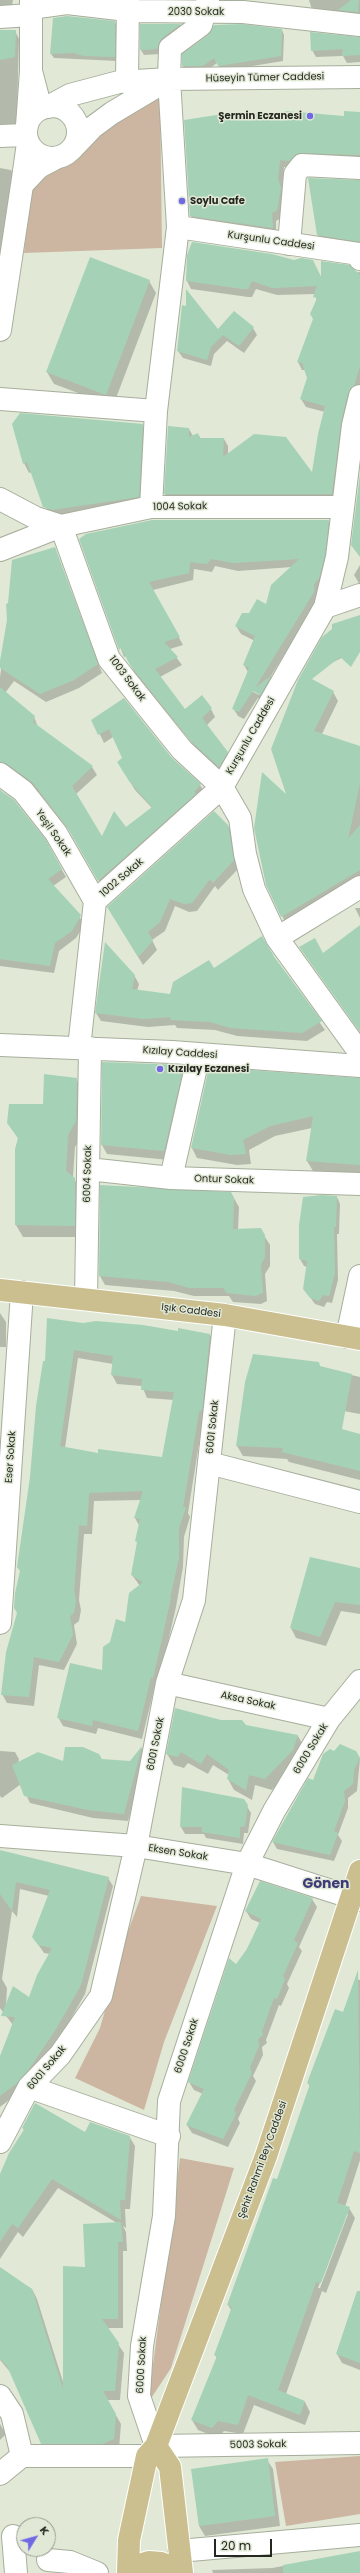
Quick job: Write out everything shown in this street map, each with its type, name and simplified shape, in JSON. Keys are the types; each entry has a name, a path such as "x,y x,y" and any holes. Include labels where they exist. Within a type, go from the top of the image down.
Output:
{"main road":[{"name":"Işık Caddesi","path":"0,1285 22,1292"},
{"name":"Işık Caddesi","path":"0,1290 225,1315 354,1338"},
{"name":"Şehit Rahmi Bey Caddesi","path":"128,2573 129,2540 151,2451 266,2156 356,1898 360,1871"},
{"name":"Şehit Rahmi Bey Caddesi","path":"151,2451 170,2467 181,2573"},
{"name":"Şehit Rahmi Bey Caddesi","path":"128,2573 137,2566 149,2562 161,2563 172,2567 181,2573"}],"street":[{"name":"2030 Sokak","path":"0,17 31,8 67,4 249,6 360,25"},
{"path":"127,82 128,5"},
{"path":"151,506 156,411 178,227 169,79 170,48 201,25 207,6"},
{"path":"0,330 22,185 27,135 31,71 31,8"},
{"path":"31,71 44,108"},
{"name":"Hüseyin Tümer Caddesi","path":"44,108 70,95 127,82 169,79 360,77"},
{"path":"22,185 39,167 64,154 112,112 169,79"},
{"path":"44,108 60,108 74,118 78,135 64,154 40,155 27,135 30,118 44,108"},
{"path":"0,136 27,135"},
{"path":"289,244 295,174 302,165 360,168"},
{"name":"Kurşunlu Caddesi","path":"178,227 359,254 360,259"},
{"name":"Kurşunlu Caddesi","path":"222,787 325,607 337,557 353,425 360,396"},
{"path":"0,399 156,411"},
{"path":"0,499 36,518 61,526"},
{"name":"1004 Sokak","path":"0,550 61,526 151,506 342,507"},
{"name":"1003 Sokak","path":"61,526 109,658 182,750 222,787"},
{"path":"325,607 360,595"},
{"name":"Yeşil Sokak","path":"0,774 23,792 56,833 95,901"},
{"path":"222,787 240,818 245,854 254,889 277,938 360,1052"},
{"name":"1002 Sokak","path":"85,1048 95,901 222,787"},
{"path":"277,938 360,887"},
{"name":"Kızılay Caddesi","path":"0,1045 199,1054 360,1066"},
{"name":"6004 Sokak","path":"85,1048 88,1169 86,1299"},
{"path":"171,1178 199,1054"},
{"name":"Ontur Sokak","path":"88,1169 171,1178 360,1184"},
{"path":"354,1338 360,1276"},
{"name":"Eser Sokak","path":"0,1623 22,1292"},
{"name":"6001 Sokak","path":"0,2142 29,2087 60,2055 101,1996 136,1846 167,1683 194,1600 225,1315"},
{"path":"209,1463 360,1502"},
{"name":"6000 Sokak","path":"151,2451 140,2396 142,2346 164,2216 169,2136 169,2101 247,1864 274,1811 329,1719 360,1681"},
{"name":"Aksa Sokak","path":"167,1683 329,1719"},
{"name":"Eksen Sokak","path":"0,1836 136,1846 247,1864 356,1898"},
{"path":"29,2087 169,2136"},
{"path":"0,2396 12,2414 22,2456"},
{"name":"5003 Sokak","path":"151,2451 360,2443"},
{"path":"0,2474 22,2456 151,2451"},
{"path":"12,2534 16,2573"},
{"path":"179,2551 360,2535"},
{"path":"45,2561 70,2562 97,2573"}],"shaded area":[{"path":"160,93 162,248 24,253 31,189 94,135"},
{"path":"141,1896 217,1906 164,2042 144,2110 75,2078 100,2028 126,1937"},
{"path":"180,2158 234,2168 171,2368 148,2403"},
{"path":"360,2456 360,2514 286,2526 275,2462"}],"building":[{"path":"351,0 359,0 358,12 338,10"},
{"path":"67,16 115,21 115,57 84,56 73,53 50,54 53,18"},
{"path":"140,24 181,24 162,38 157,49 140,50"},
{"path":"242,24 282,29 281,56 218,66 214,58 203,66 182,66 182,54 208,35 214,25"},
{"path":"0,30 16,30 15,57 0,60"},
{"path":"310,32 360,37 360,55 342,56 343,49 311,51"},
{"path":"285,111 344,116 344,111 360,112 360,155 303,153 296,154 289,161 280,160 278,179 281,188 277,210 272,213 273,228 190,216 184,120 229,113 235,117 251,118 254,113 286,117"},
{"path":"308,178 360,180 360,242 317,235"},
{"path":"192,242 272,254 294,260 301,258 313,260 321,277 321,261 350,265 360,275 360,366 354,386 348,393 341,422 332,494 164,494 168,426 189,428 189,437 198,433 199,438 224,438 223,457 254,434 286,437 312,472 318,434 325,406 300,399 307,378 302,363 297,362 313,319 310,314 317,298 313,297 317,286 272,288 252,281 248,289 243,289 186,281 187,255"},
{"path":"90,257 150,280 106,395 46,372"},
{"path":"186,289 218,329 234,311 254,327 239,346 223,335 211,347 207,360 177,351 182,305 186,306"},
{"path":"20,413 143,424 139,497 52,510 43,507 27,462 23,464 12,424"},
{"path":"360,474 360,557 351,545"},
{"path":"152,520 329,520 325,555 319,578 314,584 314,592 255,688 272,675 260,695 253,691 239,712 232,709 249,668 243,665 255,636 235,626 242,613 249,613 257,599 266,604 271,585 299,559 233,563 211,559 207,564 190,562 189,573 149,582 180,637 164,642 178,657 155,669 185,709 202,695 212,708 202,718 228,752 219,767 191,741 130,665 121,648 119,650 79,539 86,534"},
{"path":"55,547 98,664 74,680 40,694 0,668 0,661 7,620 6,604 8,603 12,560"},
{"path":"360,615 360,652 351,667 340,657 312,679 334,691 314,731 360,746 360,783 348,839 360,825 360,870 281,917 266,885 254,828 262,772 286,794 271,749 298,680 322,637 332,629 332,624"},
{"path":"0,687 35,716 33,722 93,766 72,786 102,836 114,811 126,827 152,807 129,781 117,762 122,758 109,729 98,735 91,720 124,698 172,758 201,784 194,792 196,794 98,881 67,827 33,783 7,764 0,762"},
{"path":"0,790 14,800 46,840 62,869 48,879 81,915 72,931 55,943 50,966 0,959"},
{"path":"214,811 228,825 234,860 213,883 210,879 192,903 184,904 170,899 160,922 148,932 153,941 138,957 107,907"},
{"path":"360,925 360,1032 299,947 315,938 323,953"},
{"path":"262,936 275,958 322,1021 302,1033 231,1028 210,1022 171,1020 170,1017 143,1019 95,1013 105,942 135,975 132,989 170,994 173,982 209,960 214,968"},
{"path":"102,1062 184,1065 164,1151 101,1145"},
{"path":"209,1067 360,1078 360,1165 306,1161 313,1116 270,1126 243,1140 246,1154 231,1155 191,1148"},
{"path":"44,1074 77,1078 76,1121 68,1135 66,1171 75,1178 75,1226 15,1225 15,1149 18,1138 7,1123 9,1104 43,1104"},
{"path":"100,1185 231,1192 234,1198 233,1229 261,1228 265,1235 265,1257 261,1265 263,1293 255,1296 227,1293 223,1288 189,1288 169,1282 99,1276"},
{"path":"322,1195 337,1196 336,1227 334,1227 335,1273 329,1296 323,1295 319,1301 310,1298 303,1289 307,1261 299,1259 299,1225 303,1197"},
{"path":"47,1318 83,1323 96,1321 143,1325 178,1331 178,1328 210,1334 202,1410 199,1412 183,1507 186,1507 179,1528 179,1558 153,1678 151,1677 138,1731 93,1720 92,1726 57,1718 70,1663 102,1670 103,1647 110,1642 116,1619 125,1622 129,1593 143,1582 131,1575 137,1542 135,1541 140,1519 134,1518 143,1491 89,1493 87,1526 79,1525 74,1591 76,1601 74,1613 70,1616 73,1635 59,1662 34,1657 29,1697 1,1695 6,1652 17,1613 14,1608 15,1593 20,1571 17,1567 30,1477 36,1406 43,1361 45,1361","holes":["74,1350 113,1356 111,1375 142,1379 141,1390 174,1392 162,1457 98,1449 98,1453 60,1446"]},
{"path":"253,1354 319,1362 320,1366 352,1374 342,1429 360,1434 360,1471 282,1452 283,1448 236,1446 245,1382"},
{"path":"310,1557 360,1568 360,1605 335,1602 320,1637 290,1628"},
{"path":"175,1708 221,1720 242,1720 246,1725 298,1735 293,1750 265,1779 249,1775 246,1790 227,1779 229,1770 207,1754 201,1764 181,1752 178,1757 166,1754"},
{"path":"340,1744 356,1751 360,1758 354,1770 353,1784 344,1791 345,1801 334,1831 338,1833 330,1855 272,1842 308,1778 313,1780 323,1754 330,1749 334,1751"},
{"path":"142,1746 124,1814 88,1810 24,1796 12,1765 38,1752 63,1761 65,1747 83,1747 99,1754 102,1759 130,1761"},
{"path":"182,1787 244,1799 248,1805 245,1826 240,1827 240,1838 202,1832 202,1827 180,1827"},
{"path":"0,1850 109,1877 81,1985 56,2029 29,2069 17,2083 0,2096 0,2056 15,2017 1,2016 13,1986 29,1997 37,1975 52,1948 38,1945 32,1937 50,1890 16,1882 12,1911 0,1894"},
{"path":"260,1881 313,1898 294,1940 298,1943 283,1976 285,1979 277,1999 274,1998 262,2031 263,2035 258,2039 259,2046 250,2067 252,2073 234,2110 236,2114 223,2139 186,2125 204,2089 188,2082 229,1958 236,1964 247,1949 261,1919 245,1911"},
{"path":"358,1970 360,2153 354,2151 337,2203 350,2207 321,2283 316,2282 278,2390 305,2401 300,2415 248,2395 238,2425 218,2421 212,2428 191,2420 217,2356 214,2355 232,2307 227,2305 273,2178 277,2179 310,2084 307,2083 335,2009 343,2012"},
{"path":"35,2103 85,2132 90,2122 130,2136 125,2200 120,2200 121,2220 52,2179 18,2228 12,2224 0,2242 0,2174 9,2153 25,2128 22,2128"},
{"path":"121,2222 123,2242 118,2242 118,2319 102,2319 119,2343 115,2391 103,2391 116,2414 114,2439 102,2444 41,2444 7,2366 0,2359 0,2267 32,2289 63,2389 63,2266 85,2267 83,2224"},
{"path":"357,2291 360,2291 360,2363 336,2354"},
{"path":"268,2458 275,2516 199,2526 191,2469"},
{"path":"360,2551 360,2573 283,2573 283,2565"}],"place":[{"name":"Şermin Eczanesi","path":"310,116"},
{"name":"Soylu Cafe","path":"182,201"},
{"name":"Kızılay Eczanesi","path":"160,1069"}],"district":[{"name":"Gönen","path":"326,1884"}]}
